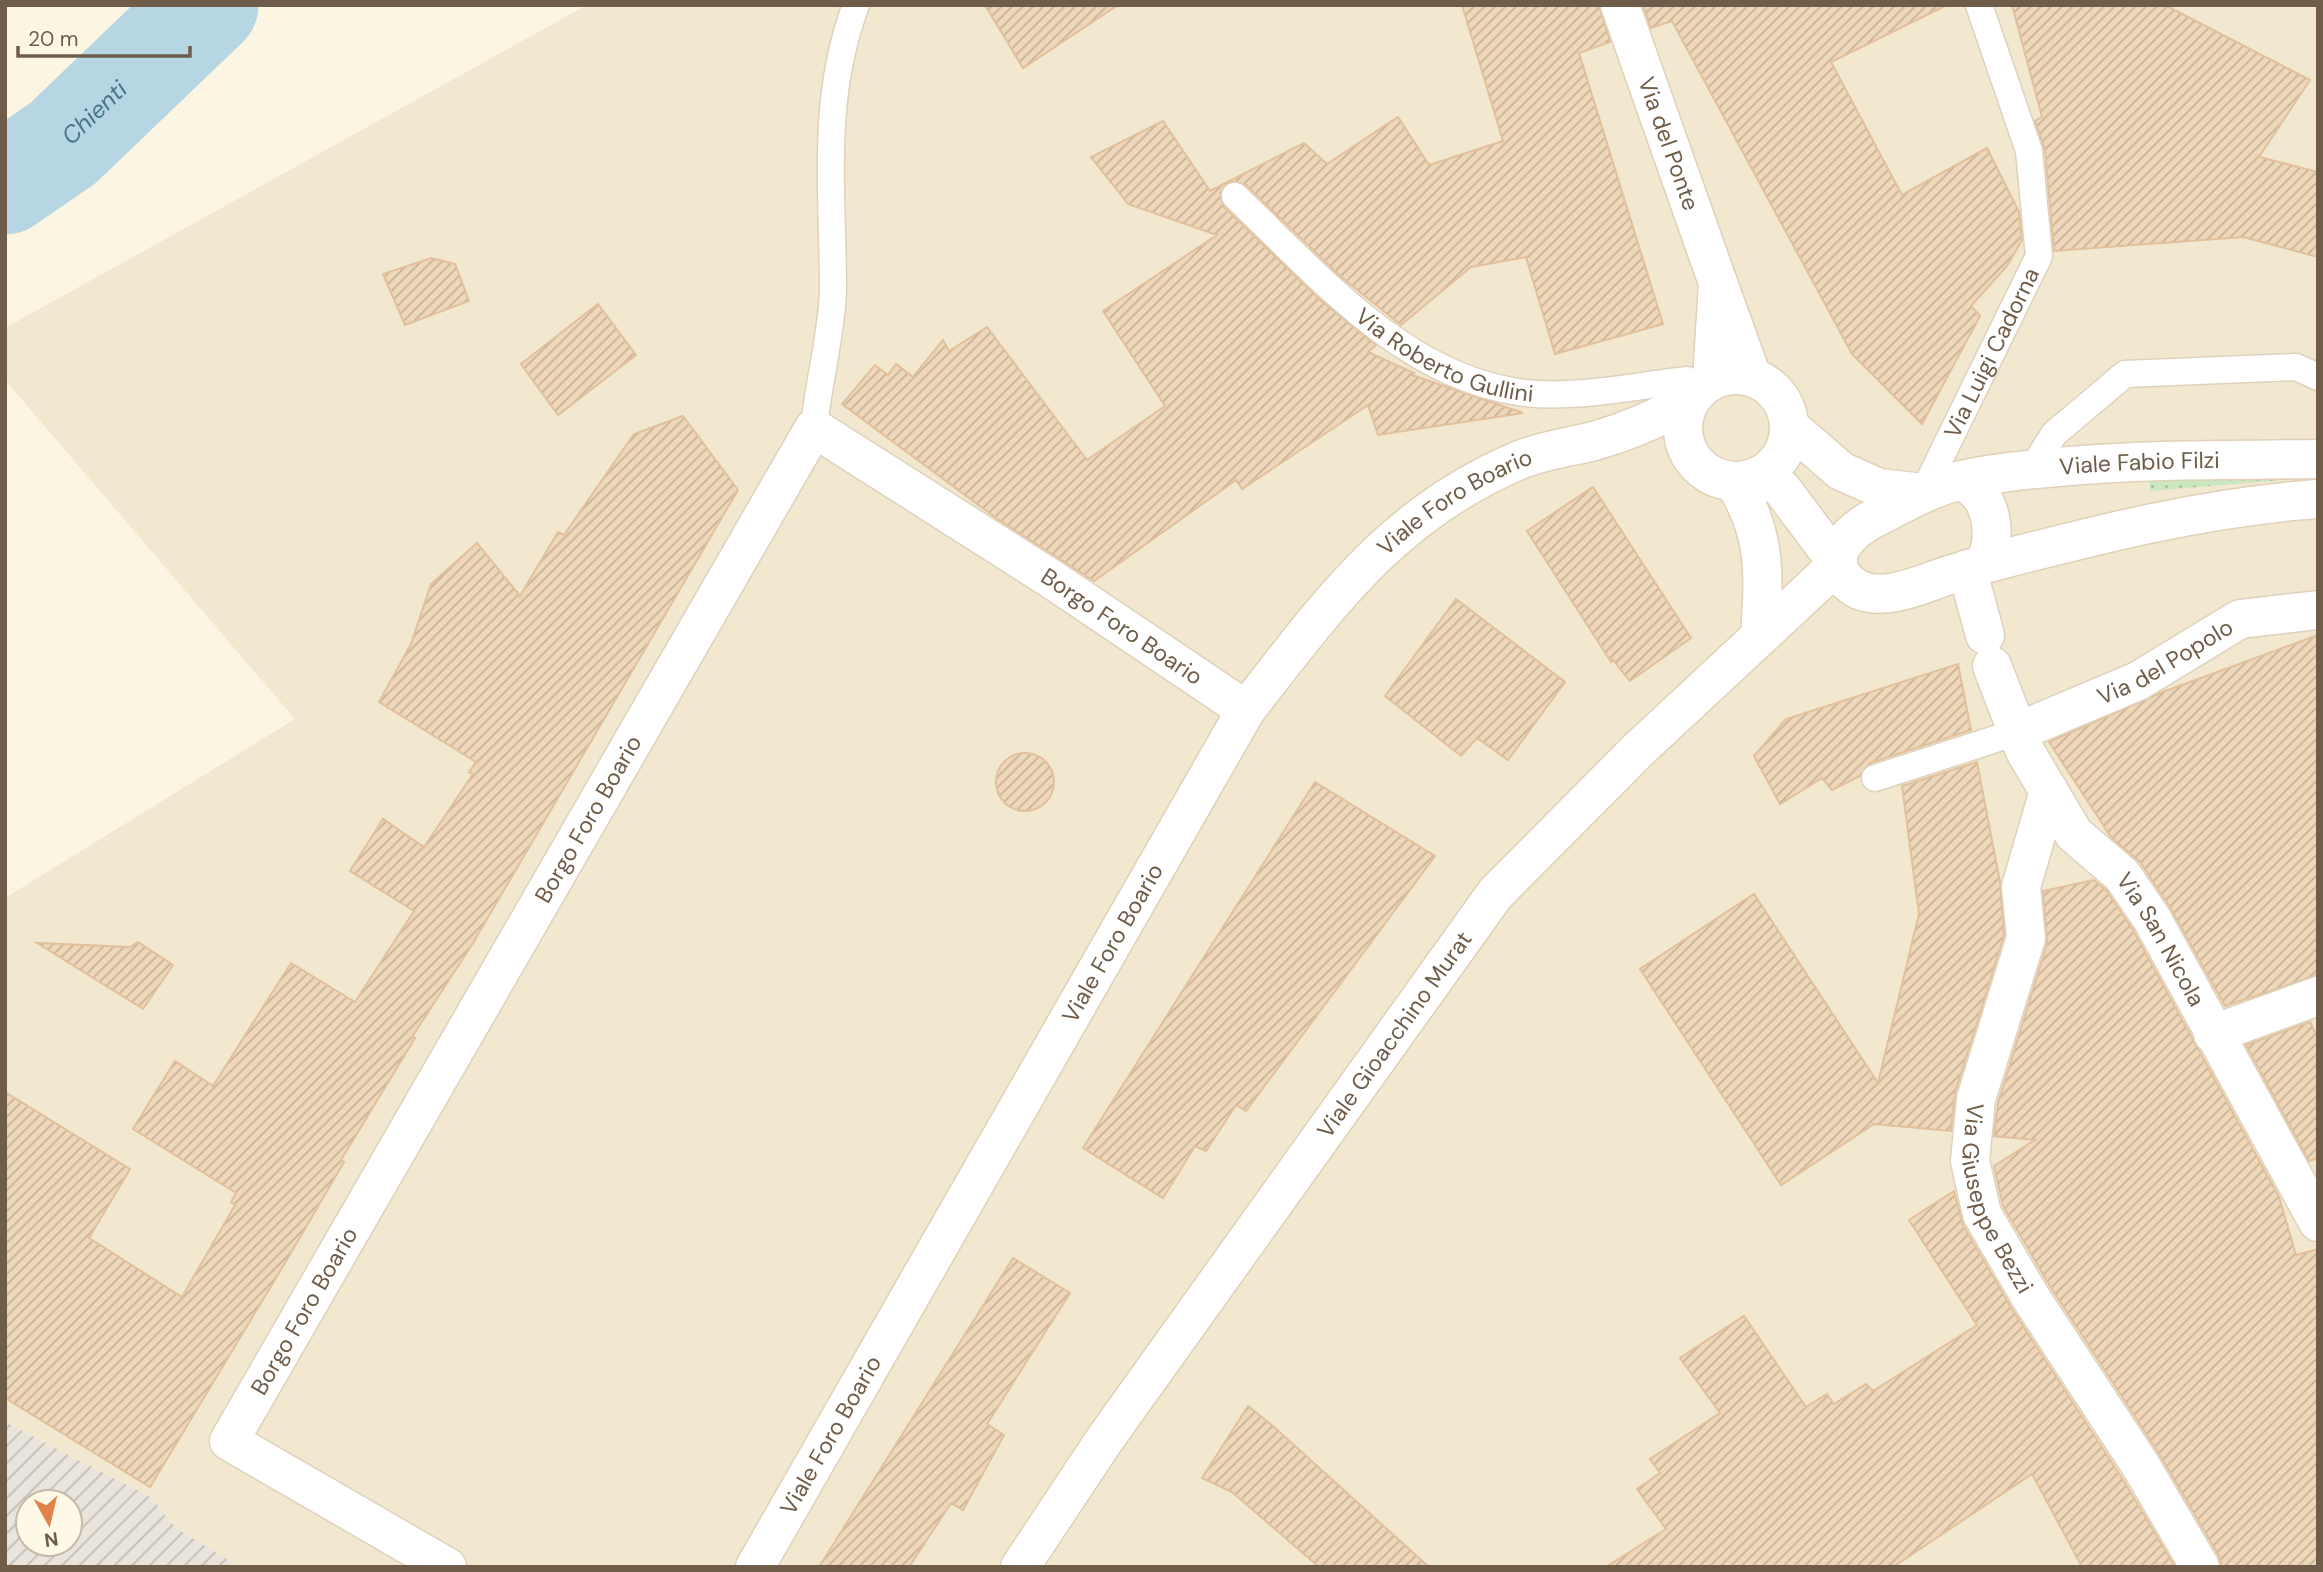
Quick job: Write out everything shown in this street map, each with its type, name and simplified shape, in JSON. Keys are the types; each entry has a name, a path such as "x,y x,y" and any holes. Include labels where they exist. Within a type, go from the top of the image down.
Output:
{"street":[{"name":"Via del Ponte","path":"1620,5 1752,377"},
{"name":"Via del Ponte","path":"1701,389 1718,283"},
{"path":"1748,478 1783,455 1790,427 1787,410 1767,384 1738,374 1701,389 1685,413 1683,428 1692,458 1717,478 1748,478 1782,489 1838,564 1843,578 1872,594 1900,592 1974,567 2141,523 2269,502 2318,499"},
{"name":"Viale Foro Boario","path":"755,1567 1246,710 1326,608 1365,563 1399,533 1440,503 1524,458 1649,424 1701,389"},
{"path":"1790,427 1841,471 1879,488 1923,493"},
{"name":"Borgo Foro Boario","path":"447,1567 229,1441 814,428 1050,578 1246,710"},
{"name":"Viale Foro Boario","path":"1593,441 1648,445 1692,458"},
{"name":"Viale Fabio Filzi","path":"1838,564 1840,550 1854,529 1923,493 1961,480 2032,469 2134,460 2318,459"},
{"path":"1748,478 1749,505 1758,528 1763,583 1760,635"},
{"path":"1961,480 1972,486 1988,511 1990,552 1974,567"},
{"name":"Viale Gioacchino Murat","path":"1020,1567 1105,1439 1495,894 1637,751 1838,564"},
{"name":"Via San Nicola","path":"1974,567 1989,651 2017,732 2074,834 2122,875 2152,919 2318,1222"},
{"name":"Via del Popolo","path":"2017,732 2138,681 2240,619 2318,611"},
{"name":"Via Giuseppe Bezzi","path":"2049,791 2021,887 2026,938 1976,1099 1970,1161 1982,1214 2031,1298 2141,1466 2200,1567"},
{"path":"2213,1034 2318,996"}],"lane":[{"path":"814,428 833,294 828,148 834,86 856,5"},
{"name":"Via Luigi Cadorna","path":"1923,493 2039,256 2029,151 1979,5"},
{"name":"Via Roberto Gullini","path":"1235,196 1390,338 1440,369 1472,383 1520,393 1563,393 1687,380 1701,389"},
{"path":"2032,469 2054,434 2125,374 2295,367 2318,377"},
{"path":"1875,778 2017,732"}],"shaded area":[{"path":"587,5 2318,5 2318,1567 240,1567 176,1528 150,1497 5,1422 5,898 295,719 5,380 5,328"},
{"path":"5,1422 150,1497 176,1528 240,1567 5,1567"}],"green space":[{"path":"2318,477 2150,491 2150,480"}],"building":[{"path":"985,5 1118,5 1023,68"},
{"path":"1462,5 1599,5 1610,42 1579,53 1663,324 1555,354 1526,257 1471,267 1401,325 1340,276 1246,185 1230,181 1220,193 1224,207 1319,299 1376,345 1368,352 1414,373 1412,375 1523,413 1378,435 1368,405 1242,489 1236,480 1094,581 996,518 842,404 875,365 888,375 896,364 913,377 943,340 949,351 987,327 1087,460 1165,406 1103,311 1217,235 1128,204 1091,157 1163,121 1210,191 1304,143 1327,164 1398,117 1429,165 1503,141"},
{"path":"1643,5 1947,5 1831,62 1902,195 1987,148 2019,212 2022,240 2007,266 1971,306 1980,316 1922,424 1852,354 1672,21 1651,28"},
{"path":"2012,5 2165,5 2310,80 2259,157 2318,172 2318,257 2243,237 2054,251 2045,150 2035,121 2042,117"},
{"path":"431,258 455,264 469,301 405,325 383,274"},
{"path":"598,304 636,355 558,415 521,364"},
{"path":"683,416 738,490 473,943 412,1037 415,1038 341,1160 344,1162 150,1487 5,1398 5,1092 130,1169 89,1238 182,1297 235,1205 231,1202 236,1193 133,1129 175,1061 213,1086 291,963 355,1002 414,911 350,871 383,819 424,847 473,774 469,772 476,762 379,702 411,644 431,584 477,543 520,596 558,532 564,535 634,434"},
{"path":"1593,487 1691,638 1630,681 1613,660 1611,662 1527,531"},
{"path":"1456,599 1565,682 1508,760 1477,738 1461,756 1385,696"},
{"path":"2318,635 2318,975 2225,1006 2170,907 2140,862 2111,837 2049,742 2160,693"},
{"path":"1958,664 1971,730 1870,763 1860,776 1832,790 1822,778 1780,804 1754,756 1786,719"},
{"path":"1025,753 1036,755 1049,766 1054,782 1052,793 1041,806 1025,811 1014,809 1001,798 996,782 998,771 1009,758"},
{"path":"1977,762 2000,882 2004,936 1955,1093 1951,1131 1874,1124 1781,1185 1640,969 1754,894 1878,1083 1919,914 1902,786"},
{"path":"1315,782 1435,856 1246,1111 1236,1105 1206,1151 1195,1146 1163,1198 1083,1148"},
{"path":"2094,880 2106,890 2133,930 2279,1197 2296,1255 2318,1249 2318,1567 2222,1567 2219,1556 2160,1455 2050,1286 2003,1206 1994,1166 2035,1140 1994,1136 1998,1103 2047,944 2043,891"},
{"path":"138,942 173,965 143,1009 37,943 130,947"},
{"path":"2310,1022 2318,1038 2318,1158 2309,1161 2246,1045"},
{"path":"1954,1191 1963,1225 2012,1309 2122,1478 2175,1567 2082,1567 2032,1474 1893,1567 1606,1567 1666,1529 1637,1489 1660,1473 1650,1459 1720,1413 1680,1358 1744,1316 1806,1407 1827,1394 1834,1404 1866,1384 1873,1391 1977,1325 1909,1220"},
{"path":"1013,1258 1070,1293 987,1424 1004,1435 963,1510 951,1503 909,1567 819,1567"},
{"path":"1248,1406 1429,1567 1319,1567 1232,1492 1202,1478"}],"waterway":[{"name":"Chienti","path":"5,183 63,143 207,5"}]}
